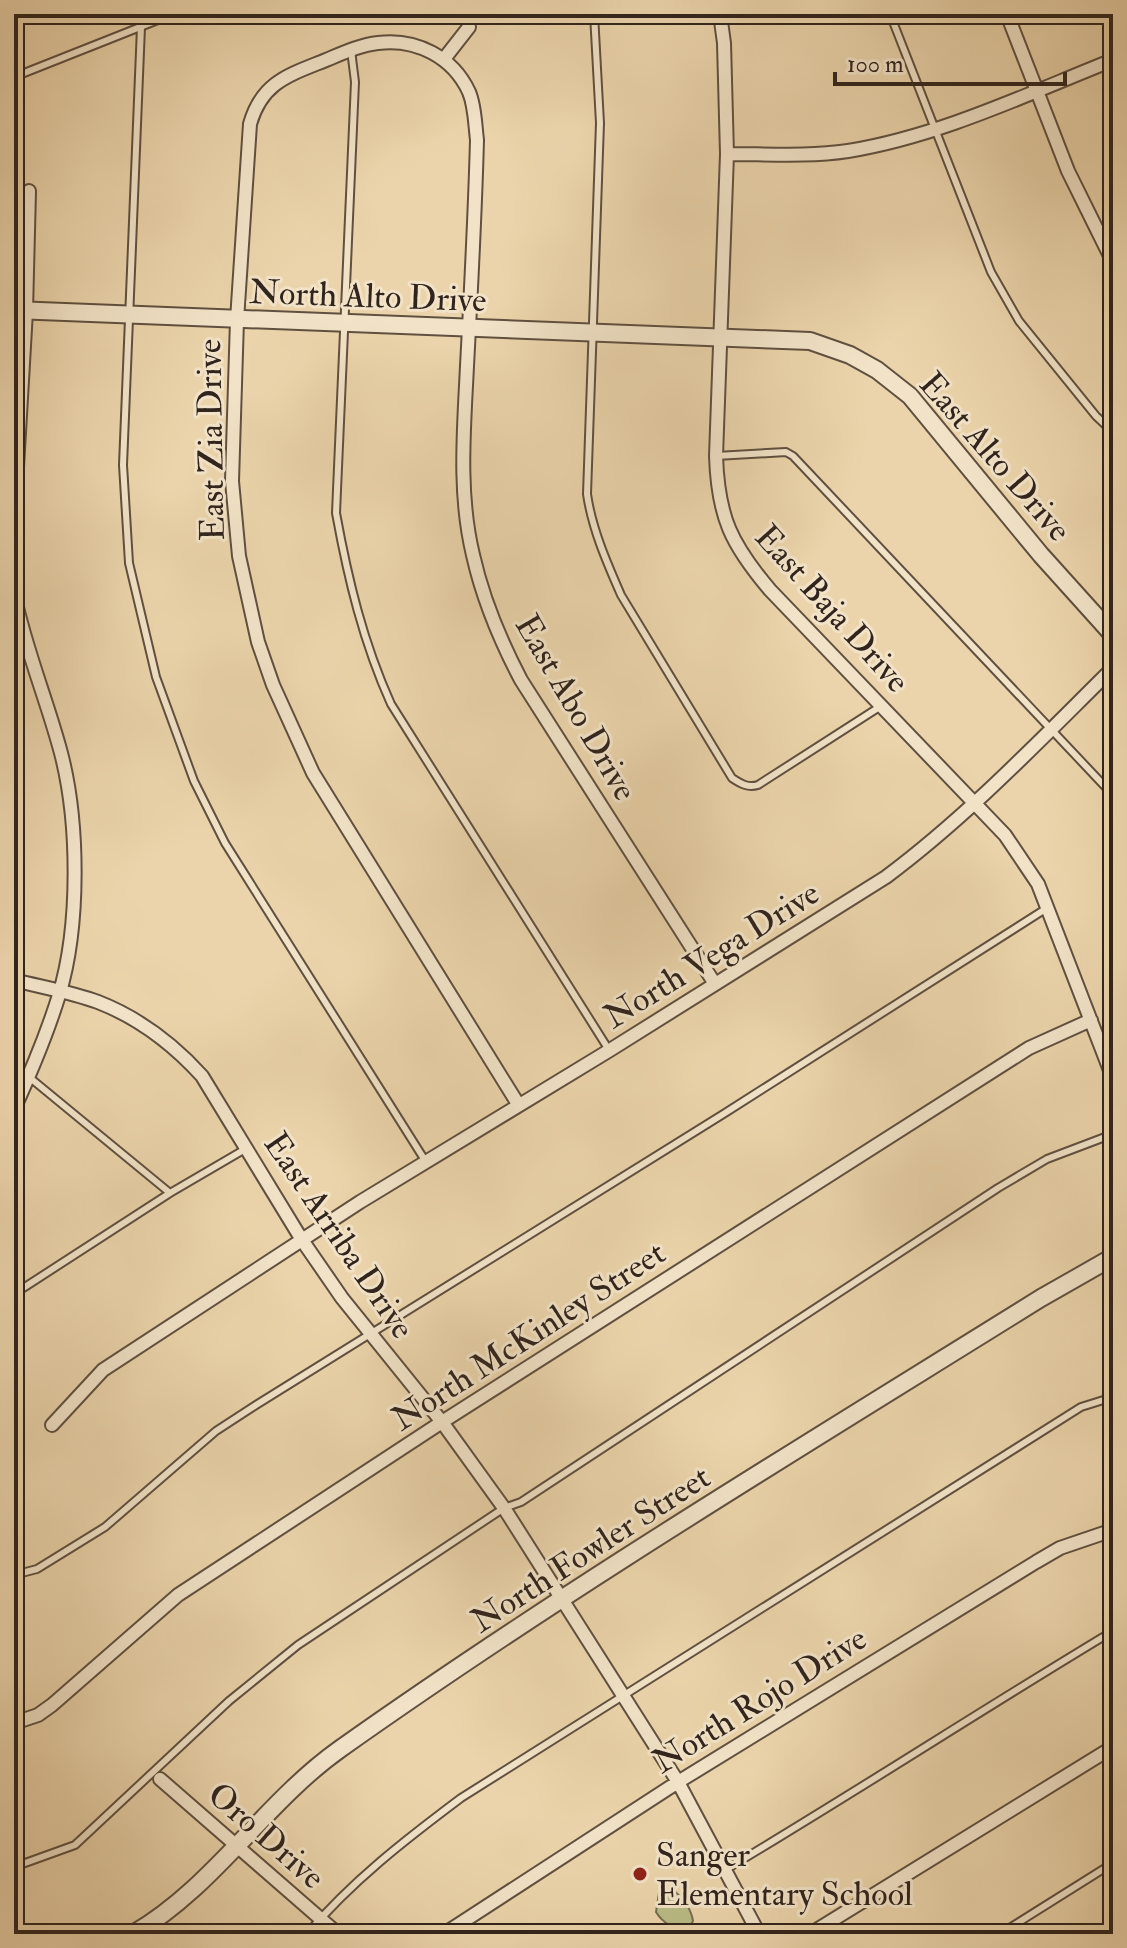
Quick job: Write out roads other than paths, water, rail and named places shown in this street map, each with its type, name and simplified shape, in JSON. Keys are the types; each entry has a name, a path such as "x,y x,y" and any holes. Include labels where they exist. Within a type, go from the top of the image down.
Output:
{"street":[{"name":"East Baja Drive","path":"720,14 724,43 727,154 716,456 720,503 733,540 743,558 770,590 976,803 1026,862 1113,1078"},
{"path":"1007,14 1068,171 1113,262"},
{"path":"351,50 374,43 394,42 431,51 444,59 469,27"},
{"name":"East Zia Drive","path":"351,50 277,82 255,107 250,124 237,320 232,481 246,595 273,685 295,739 329,801 518,1104"},
{"name":"East Abo Drive","path":"444,59 457,72 469,93 475,115 476,172 463,452 465,505 472,553 484,599 521,680 715,984"},
{"path":"727,154 800,155 847,151 935,129 1113,60"},
{"path":"14,519 20,310 29,191"},
{"name":"North Alto Drive","path":"20,310 469,330 719,336"},
{"name":"East Alto Drive","path":"719,336 810,341 850,355 877,370 910,396 1041,555 1113,635"},
{"path":"14,594 61,755 74,832 75,880 60,993 14,1109"},
{"name":"North Vega Drive","path":"52,1425 103,1370 518,1104 886,877 976,803 1113,668"},
{"name":"East Arriba Drive","path":"14,980 95,1001 134,1018 182,1055 202,1076 302,1240 370,1336 442,1422 504,1508 678,1782 759,1934"},
{"name":"North McKinley Street","path":"14,1723 38,1715 52,1705 178,1595 442,1422 1029,1048 1091,1020"},
{"name":"North Fowler Street","path":"133,1934 151,1924 194,1890 307,1775 335,1752 562,1598 1028,1306 1113,1257"},
{"name":"North Rojo Drive","path":"444,1934 678,1782 1060,1548 1113,1530"},
{"path":"810,1934 1113,1747"},
{"name":"Oro Drive","path":"156,1776 338,1934"}],"lane":[{"path":"14,77 173,14"},
{"path":"594,14 600,123 587,494 589,510 621,595 732,778 751,787 881,706"},
{"path":"890,14 991,272 1019,321 1096,416 1113,432"},
{"path":"141,27 123,465 129,563 156,677 194,781 225,843 426,1162"},
{"path":"351,50 355,82 336,513 347,577 372,661 391,704 610,1050"},
{"path":"716,456 786,452 793,456 1113,795"},
{"path":"14,1575 37,1569 105,1527 216,1431 1047,908"},
{"path":"29,1077 170,1193"},
{"path":"14,1867 75,1845 156,1776 229,1701 298,1645 998,1188 1047,1159 1113,1134"},
{"path":"14,1294 170,1193 247,1148"},
{"path":"307,1934 350,1887 402,1842 461,1798 1081,1407 1113,1397"},
{"path":"725,1870 1113,1631"},
{"path":"1000,1934 1113,1863"}],"place":[{"name":"Sanger Elementary School","path":"640,1874"}]}
